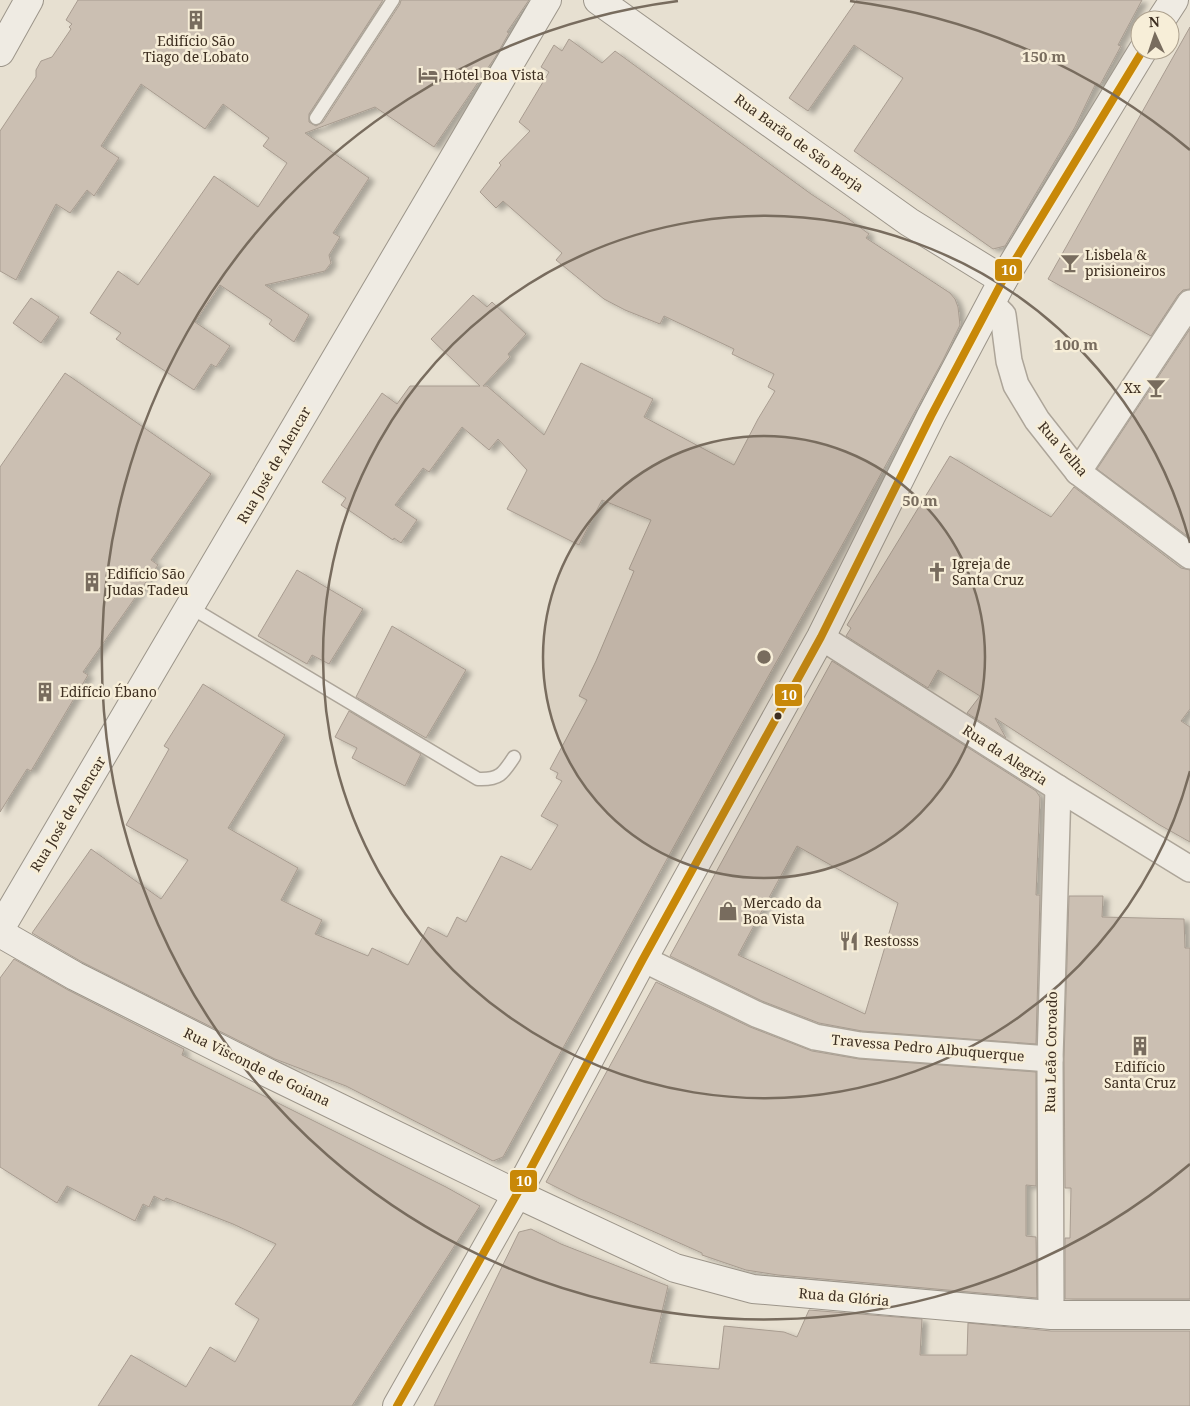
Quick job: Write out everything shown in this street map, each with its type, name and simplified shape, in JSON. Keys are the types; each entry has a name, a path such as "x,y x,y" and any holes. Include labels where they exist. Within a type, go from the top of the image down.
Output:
{"street":[{"path":"0,52 28,0"},
{"name":"Rua José de Alencar","path":"0,929 547,0"},
{"name":"Rua Barão de São Borja","path":"598,0 908,222 998,292"},
{"path":"397,1406 517,1194 643,959 821,637 931,416 998,292 1137,60"},
{"name":"Rua Velha","path":"998,292 1009,361 1016,385 1037,420 1078,472 1190,556"},
{"path":"1078,472 1190,303"},
{"name":"Rua da Alegria","path":"821,637 1058,788 1190,869"},
{"name":"Rua Leão Coroado","path":"1051,1315 1050,1059 1058,788"},
{"name":"Rua Visconde de Goiana","path":"0,934 84,981 517,1194"},
{"name":"Travessa Pedro Albuquerque","path":"643,959 756,1014 815,1037 860,1045 1050,1059"},
{"name":"Rua da Glória","path":"517,1194 675,1268 752,1289 1051,1315 1190,1316"}],"lane":[{"path":"316,118 393,0"},
{"path":"190,607 478,779 492,779 504,772 514,757"}],"building":[{"path":"78,0 383,0 309,114 309,122 316,126 323,122 401,0 529,0 507,32 509,33 496,56 434,147 375,107 305,133 369,178 333,233 340,237 329,255 331,263 325,271 265,285 309,315 294,342 269,324 272,320 220,285 195,322 230,346 216,367 211,364 194,390 116,339 121,333 90,313 118,271 138,285 214,176 258,207 287,163 263,146 269,138 223,104 205,129 141,84 101,146 119,158 94,196 87,190 70,213 56,204 16,280 0,271 0,131 36,77 36,70 41,61 52,57 71,29 69,27 72,24 66,20"},
{"path":"857,0 1142,0 1137,10 1130,10 1130,22 1118,45 1121,46 1100,85 1096,83 1075,127 1005,246 993,249 854,151 903,78 854,45 808,111 789,98"},
{"path":"1190,27 1190,289 1183,290 1178,295 1151,336 1048,279 1171,60 1180,60 1180,45"},
{"path":"569,39 602,63 615,51 869,234 866,238 950,293 958,307 960,325 943,360 845,540 503,1157 493,1161 346,1086 275,1059 82,962 32,933 91,849 161,899 188,860 126,825 169,749 164,746 203,684 285,735 228,828 298,868 281,900 322,920 315,934 368,956 372,948 408,965 428,927 447,937 457,917 466,922 501,856 531,870 558,825 541,816 562,781 556,778 558,773 550,769 587,700 579,696 634,571 629,569 651,520 602,500 579,545 507,509 527,470 498,439 489,450 462,427 429,472 423,468 395,505 417,520 401,543 394,538 393,540 341,505 346,498 322,482 382,393 397,404 410,386 480,386 431,339 473,295 487,307 492,302 526,334 508,354 510,357 483,386 487,386 544,435 581,363 653,399 644,417 734,465 775,391 768,387 774,374 732,354 734,349 664,316 660,324 604,299 556,260 562,253 503,201 496,208 480,192 501,165 499,163 530,131 519,122 549,72 541,67 554,45 562,51"},
{"path":"31,298 59,317 41,343 13,323"},
{"path":"1190,329 1190,538 1097,469"},
{"path":"65,373 211,474 151,560 158,565 83,672 88,675 31,771 27,769 0,812 0,467"},
{"path":"950,456 1051,517 1074,487 1181,568 1190,570 1190,709 1181,721 1190,727 1190,842 1158,824 995,718 1006,738 967,713 980,696 938,670 928,688 846,636 851,628 847,625"},
{"path":"297,570 363,609 329,664 312,655 307,664 258,636"},
{"path":"392,626 466,670 426,738 356,697"},
{"path":"832,661 1036,791 1040,797 1036,895 1040,895 1036,1044 862,1031 819,1023 762,1001 670,956","holes":["797,846 898,903 865,1014 738,955"]},
{"path":"349,711 421,754 405,786 352,758 357,748 335,737"},
{"path":"1069,896 1103,896 1102,917 1184,919 1185,948 1190,948 1190,1299 1065,1299 1065,1238 1070,1238 1071,1188 1065,1188 1064,1059"},
{"path":"14,959 68,990 184,1049 182,1055 446,1187 480,1206 352,1406 98,1406 131,1355 186,1387 210,1347 235,1362 259,1319 235,1304 276,1244 233,1224 166,1198 164,1201 154,1196 149,1207 143,1204 135,1221 67,1186 57,1203 0,1167 0,978"},
{"path":"656,982 750,1027 812,1051 859,1059 1036,1072 1036,1186 1026,1185 1026,1236 1036,1237 1037,1298 778,1275 746,1270 702,1255 702,1253 546,1182"},
{"path":"531,1229 561,1244 668,1286 650,1363 719,1369 724,1326 784,1332 797,1337 809,1310 922,1319 920,1355 967,1355 968,1323 1051,1331 1190,1331 1190,1406 434,1406 519,1232"}],"transit line":[{"name":"10","path":"397,1406 517,1194 643,959 821,637 931,416 1003,280 1137,60"}],"place":[{"name":"Edifício São Tiago de Lobato","path":"196,20"},
{"name":"Hotel Boa Vista","path":"428,75"},
{"name":"Lisbela & prisioneiros","path":"1070,263"},
{"name":"Xx","path":"1156,388"},
{"name":"Igreja de Santa Cruz","path":"937,572"},
{"name":"Edifício São Judas Tadeu","path":"92,582"},
{"name":"Edifício Ébano","path":"45,692"},
{"name":"Mercado da Boa Vista","path":"728,911"},
{"name":"Restosss","path":"849,941"},
{"name":"Edifício Santa Cruz","path":"1140,1046"}]}
